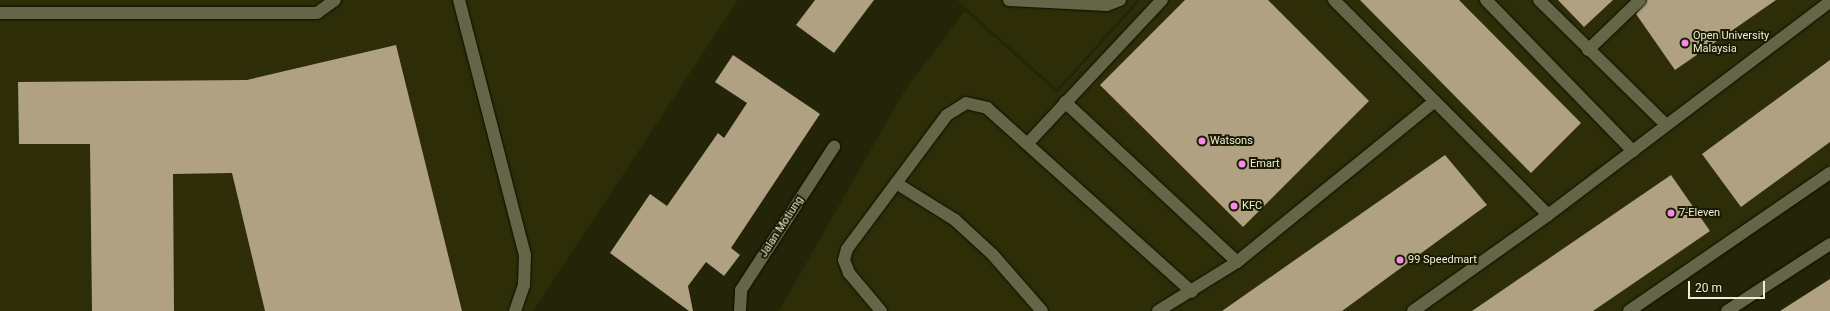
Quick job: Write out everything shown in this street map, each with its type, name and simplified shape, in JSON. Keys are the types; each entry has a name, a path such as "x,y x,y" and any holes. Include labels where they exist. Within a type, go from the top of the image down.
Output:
{"street":[{"path":"0,13 317,13 335,0"},
{"path":"459,0 525,255 524,285 515,311"},
{"path":"1009,0 1107,5 1120,0"},
{"path":"1028,144 1065,102 1162,0"},
{"path":"1334,0 1548,215"},
{"path":"1486,0 1632,151"},
{"path":"1539,0 1588,50 1666,125"},
{"path":"1588,50 1640,0"},
{"path":"1412,311 1548,215 1830,2"},
{"path":"1158,311 1192,292 1237,262 1435,101"},
{"path":"1065,102 1237,262"},
{"path":"881,311 849,273 844,260 847,249 947,115 966,103 987,108 1192,292"},
{"name":"Jalan Motiung","path":"740,311 741,290 834,147"},
{"path":"1629,311 1830,173"},
{"path":"896,183 955,220 993,255 1042,311"},
{"path":"1727,311 1830,244"}],"shaded area":[{"path":"0,0 738,0 533,311 0,311"},
{"path":"957,0 1137,0 1057,89"},
{"path":"1141,0 1830,0 1830,175 1634,311 779,311 905,90 965,11 1057,93"}],"building":[{"path":"815,0 874,0 834,53 796,25"},
{"name":"Emart","path":"1185,0 1268,0 1369,101 1243,227 1100,85"},
{"path":"1360,0 1459,0 1581,123 1531,173"},
{"path":"1558,0 1613,0 1584,27"},
{"name":"Open University Malaysia","path":"1647,0 1776,0 1675,70 1636,14"},
{"path":"396,45 462,311 265,311 232,173 173,174 174,311 92,311 90,144 19,144 18,82 247,80"},
{"path":"733,55 820,114 731,248 740,255 724,276 706,262 688,286 693,311 689,311 610,253 650,194 667,206 718,133 724,138 747,103 715,82"},
{"path":"1830,60 1830,142 1741,207 1702,154"},
{"path":"1445,155 1487,205 1342,311 1222,311"},
{"path":"1671,175 1710,231 1593,311 1472,311"},
{"path":"1830,279 1830,311 1780,311"}],"place":[{"name":"Open University Malaysia","path":"1685,43"},
{"name":"Watsons","path":"1202,141"},
{"name":"Emart","path":"1242,164"},
{"name":"KFC","path":"1234,206"},
{"name":"7-Eleven","path":"1671,213"},
{"name":"99 Speedmart","path":"1400,260"}]}
